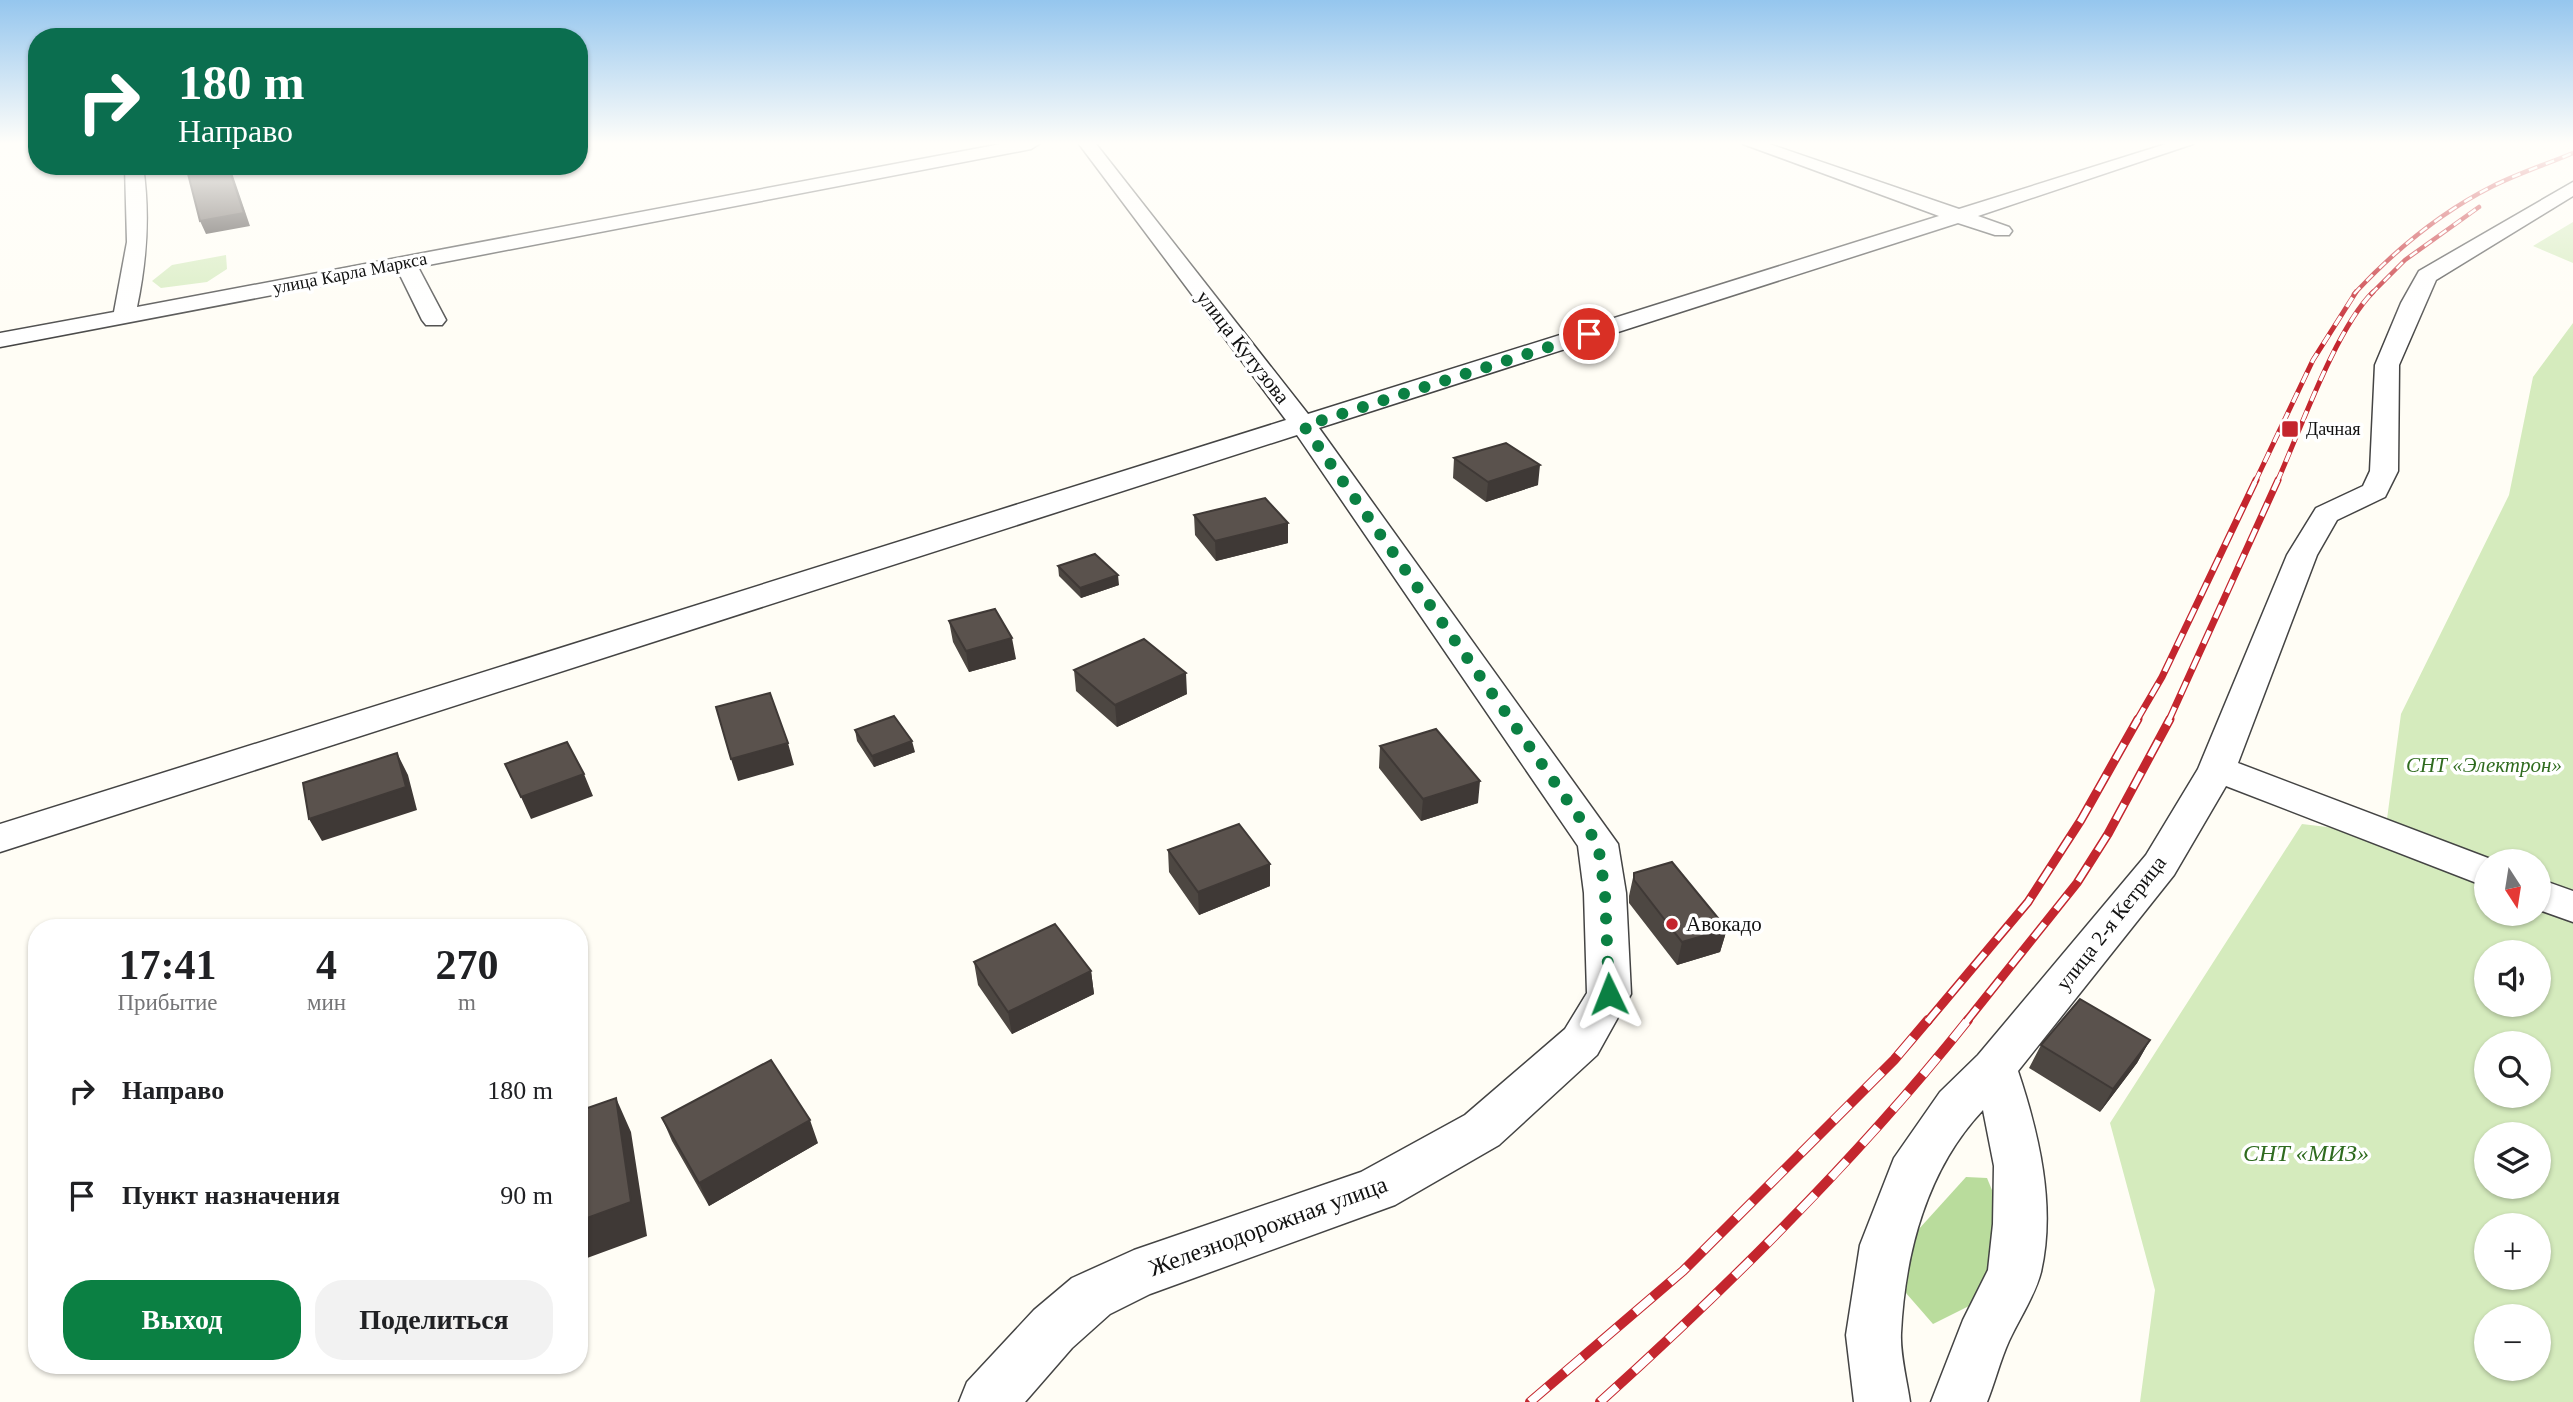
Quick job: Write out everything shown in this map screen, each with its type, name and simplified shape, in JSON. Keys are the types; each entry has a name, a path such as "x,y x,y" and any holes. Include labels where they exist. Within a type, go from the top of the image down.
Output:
{"street":[{"path":"124,316 135,265 140,209"},
{"name":"улица Карла Маркса","path":"0,340 687,209"},
{"name":"улица Кутузова","path":"1137,209 1304,426 1598,844 1605,893 1609,994"},
{"path":"1942,209 2002,231"},
{"path":"0,838 1304,426 1976,209"},
{"name":"улица 2-я Кетрица","path":"1882,1402 1873,1335 1886,1245 1912,1173 1957,1106 1994,1068 2160,865 2217,769 2302,555 2326,514 2375,491 2384,471 2387,365 2412,303 2427,275 2537,209"},
{"path":"405,263 434,320"},
{"path":"2217,769 2474,868"},
{"path":"2552,899 2573,907"},
{"name":"Железнодорожная улица","path":"987,1402 1053,1329 1091,1296 1134,1275 1377,1189 1482,1130 1581,1042 1609,994"},
{"path":"1959,1402 1982,1339 2014,1273 2018,1236 2020,1166 2012,1126 1994,1068"}],"green space":[{"path":"2573,222 2573,263 2533,246"},
{"path":"226,255 227,269 207,282 161,288 152,281 172,265"},
{"name":"СНТ «МИЗ»","path":"2573,323 2573,1402 2140,1402 2155,1290 2110,1123 2302,824 2385,834 2401,714 2509,495 2533,377"},
{"path":"1966,1177 1987,1178 2006,1224 1977,1302 1933,1324 1899,1285 1918,1230"}],"building":[{"path":"197,209 243,209 244,213 200,221"},
{"path":"1506,443 1540,465 1488,482 1454,458"},
{"path":"1265,498 1288,523 1215,541 1194,515"},
{"path":"1095,554 1118,575 1080,588 1058,566"},
{"path":"995,609 1012,638 966,651 949,621"},
{"path":"1144,639 1186,673 1115,705 1074,670"},
{"path":"770,693 788,743 731,759 716,707"},
{"path":"894,716 912,741 872,756 855,730"},
{"path":"1436,729 1480,781 1423,799 1380,746"},
{"path":"567,742 584,774 521,797 505,764"},
{"path":"397,753 406,787 309,819 303,783"},
{"path":"1239,824 1270,864 1198,892 1168,850"},
{"path":"1672,862 1727,929 1682,942 1634,880 1634,873"},
{"path":"1055,924 1091,971 1008,1012 974,962"},
{"path":"2080,999 2150,1040 2113,1089 2041,1045"},
{"path":"771,1060 810,1120 699,1183 662,1118"},
{"path":"616,1098 631,1202 588,1218 588,1108"}],"railway":[{"path":"2356,292 2402,248 2453,209"},
{"path":"2373,292 2405,260 2476,209"},
{"path":"2255,482 2313,360 2356,292"},
{"path":"2277,482 2332,355 2359,309 2373,292"},
{"path":"2137,720 2162,677 2256,480"},
{"path":"2169,720 2278,480"},
{"path":"1927,1022 2028,902 2081,820 2138,719"},
{"path":"1966,1022 2077,883 2108,834 2170,719"},
{"path":"1530,1402 1683,1271 1894,1060 1928,1020"},
{"path":"1600,1402 1697,1312 1792,1218 1883,1121 1968,1020"}],"place":[{"name":"Дачная","path":"2290,429"},
{"name":"Авокадо","path":"1672,924"}],"route":[{"path":"1589,334 1304,426 1598,844 1605,893 1609,994"}],"park label":[{"name":"СНТ «Электрон»","path":"2484,765"}]}
